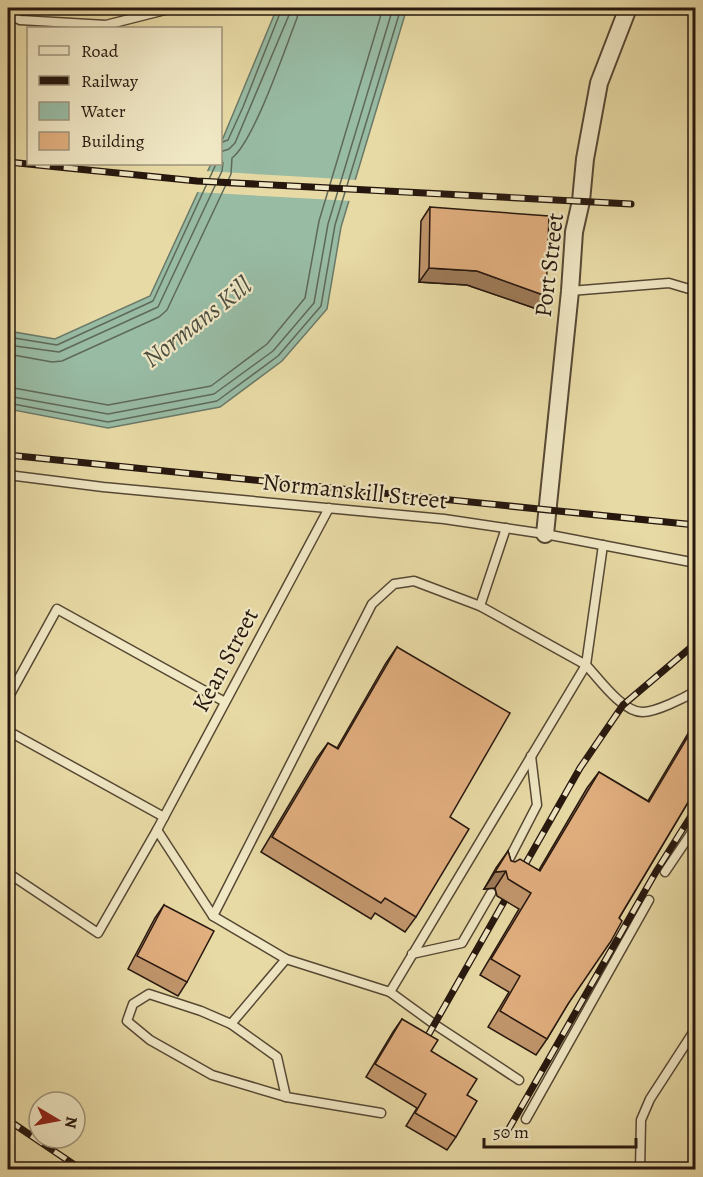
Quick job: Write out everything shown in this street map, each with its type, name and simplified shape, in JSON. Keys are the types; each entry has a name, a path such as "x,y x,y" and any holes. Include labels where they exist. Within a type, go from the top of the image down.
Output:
{"street":[{"name":"Port Street","path":"545,534 574,232 582,201 585,159 598,83 628,8"}],"lane":[{"path":"8,14 20,20 106,25 173,8"},
{"path":"570,291 669,283 696,291"},
{"name":"Normanskill Street","path":"8,475 444,519 545,534 696,563"},
{"name":"Kean Street","path":"8,873 98,933 157,830 329,508"},
{"path":"480,606 506,528"},
{"path":"390,992 586,665 603,545"},
{"path":"213,916 372,604 394,584 414,581 480,606 586,665 623,705 642,712 677,701 696,691"},
{"path":"8,698 57,609 225,702"},
{"path":"8,731 164,817"},
{"path":"503,872 537,805 531,756"},
{"path":"665,872 696,826"},
{"path":"157,830 213,916 286,959 390,992 519,1080"},
{"path":"412,954 462,943 491,892"},
{"path":"526,1119 649,900"},
{"path":"231,1024 286,959"},
{"path":"286,1097 277,1057 231,1024 201,1011 149,994 133,1004 127,1021 150,1040 212,1075 286,1097 381,1113"},
{"path":"640,1170 641,1120 650,1099 696,1028"}],"water":[{"name":"Normans Kill","path":"277,8 407,8 341,227 327,309 282,361 220,407 108,428 8,409 8,331 55,339 150,296 211,165 222,165 222,141"}],"pier":[{"path":"204,171 358,180 352,201 195,192"}],"building":[{"path":"430,207 549,216 546,296 477,271 429,268"},
{"path":"397,647 510,713 450,817 469,829 416,917 385,898 381,903 272,837 328,743 338,749"},
{"path":"696,723 696,789 619,918 622,921 611,941 547,1039 500,1011 520,976 491,959 531,893 508,879 506,871 495,872 508,851 511,861 515,862 520,859 540,871 599,772 649,802"},
{"path":"164,905 214,931 187,982 137,956"},
{"path":"402,1019 438,1040 431,1051 477,1079 467,1095 477,1101 456,1137 415,1113 426,1094 375,1064"}],"railway":[{"path":"8,162 27,164"},
{"path":"38,165 197,181 631,204"},
{"path":"8,455 696,525"},
{"path":"426,1039 580,768 623,705 696,643"},
{"path":"507,1132 657,870 696,808"},
{"path":"8,1120 82,1170"}]}
